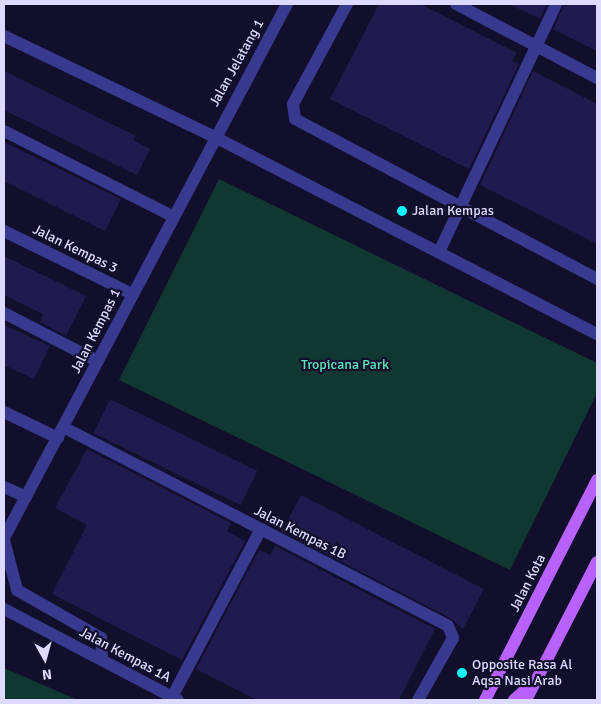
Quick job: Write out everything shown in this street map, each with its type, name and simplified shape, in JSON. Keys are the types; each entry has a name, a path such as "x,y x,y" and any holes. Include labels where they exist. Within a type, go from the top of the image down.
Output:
{"main road":[{"name":"Jalan Kota","path":"485,700 597,480"},
{"path":"526,700 597,562"},
{"path":"514,700 535,682"}],"street":[{"name":"Jalan Jelatang 1","path":"213,136 286,4"},
{"path":"347,4 293,104 292,115 299,122 461,205 597,279"},
{"path":"456,4 597,78"},
{"path":"439,252 534,44 556,4"},
{"path":"4,36 213,136 597,334"},
{"path":"4,131 172,216"},
{"name":"Jalan Kempas 1","path":"4,539 213,136"},
{"name":"Jalan Kempas 3","path":"4,231 132,294"},
{"path":"4,313 97,361"},
{"name":"Jalan Kempas 1B","path":"4,412 60,433 261,529 448,626 452,638 418,700"},
{"path":"4,487 26,497"},
{"path":"175,699 261,529"},
{"path":"4,539 17,590 101,638 102,658"},
{"name":"Jalan Kempas 1A","path":"4,609 102,658 175,699"}],"green space":[{"name":"Tropicana Park","path":"219,179 597,363 597,393 510,570 119,380"},
{"path":"4,668 78,700 4,700"}],"building":[{"path":"379,4 420,4 517,53 512,61 519,64 469,169 330,99"},
{"path":"509,4 547,4 540,19"},
{"path":"564,4 597,4 597,51 553,29"},
{"path":"4,71 136,136 133,140 150,149 137,175 4,110"},
{"path":"533,71 597,104 597,244 480,185"},
{"path":"4,142 121,199 105,231 4,181"},
{"path":"4,256 86,296 66,336 40,322 43,314 4,295"},
{"path":"4,325 50,346 34,379 4,365"},
{"path":"110,399 257,471 241,505 93,433"},
{"path":"87,449 231,523 227,531 245,541 182,660 52,594 87,525 55,508"},
{"path":"301,495 484,589 463,629 452,619 282,531"},
{"path":"275,546 435,629 399,700 257,700 196,669 259,550 270,555"}],"place":[{"name":"Jalan Kempas","path":"402,211"},
{"name":"Opposite Rasa Al Aqsa Nasi Arab","path":"462,673"}]}
